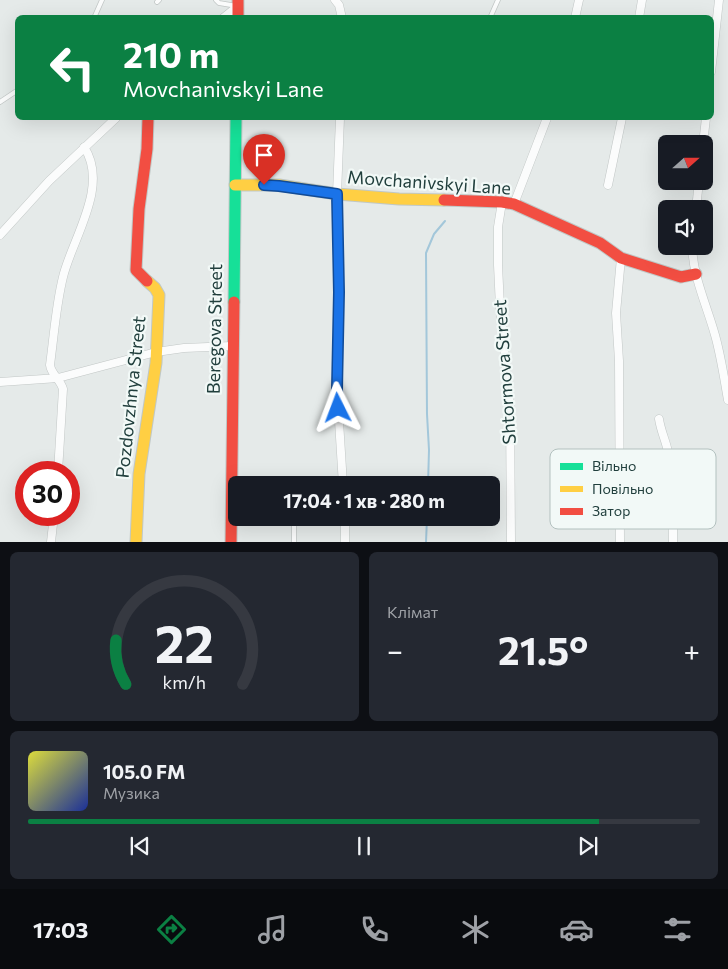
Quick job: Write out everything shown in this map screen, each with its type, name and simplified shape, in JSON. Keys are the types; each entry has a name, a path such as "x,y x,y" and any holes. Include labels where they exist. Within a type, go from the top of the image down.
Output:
{"street":[{"path":"335,0 339,5 341,15"},
{"path":"576,15 579,0"},
{"path":"640,15 642,0"},
{"path":"714,45 719,0"},
{"path":"228,15 238,8"},
{"path":"0,235 49,181 114,120"},
{"name":"Pozdovzhnya Street","path":"136,542 139,474 149,415 156,352 159,292 157,288 138,276 136,270 139,210 147,149 148,120"},
{"name":"Beregova Street","path":"230,542 236,120"},
{"path":"340,120 337,194 339,292 337,389 342,476"},
{"path":"514,204 546,120"},
{"path":"608,185 622,120"},
{"path":"704,135 706,120"},
{"path":"59,461 62,389 50,365 58,300 64,274 86,215 91,194 92,176 88,154 84,148"},
{"name":"Movchanivskyi Lane","path":"235,185 279,186 337,194 399,199 514,204 600,243 621,258 681,277 696,274"},
{"name":"Shtormova Street","path":"502,202 498,227 498,264 500,307 510,407 511,542"},
{"path":"692,255 716,337 728,400"},
{"path":"619,449 619,361 616,313 621,258"},
{"path":"0,382 58,378 156,352 184,348 232,346"},
{"path":"660,419 662,433 668,449"},
{"path":"51,542 53,526"},
{"path":"344,526 345,542"},
{"path":"620,529 620,542"},
{"path":"673,529 673,542"}],"lane":[{"path":"95,15 102,0"},
{"path":"216,0 219,3 238,8"},
{"path":"491,15 498,0"},
{"path":"0,102 15,92"},
{"path":"294,526 294,542"}],"waterway":[{"path":"428,476 426,253 434,234 445,221"},
{"path":"426,542 427,526"}],"traffic: fast":[{"path":"234,302 236,120"}],"traffic: slow":[{"path":"235,185 279,185 337,194 399,199 444,200"},
{"path":"136,542 139,474 156,363 159,295 155,288 147,281"}],"traffic: jam":[{"path":"238,0 238,15"},
{"path":"147,281 136,270 139,209 147,149 148,120"},
{"path":"444,200 514,204 600,243 621,258 681,277 696,274"},
{"path":"231,542 234,302"}],"route":[{"path":"264,185 337,194 339,292 338,408"}]}
